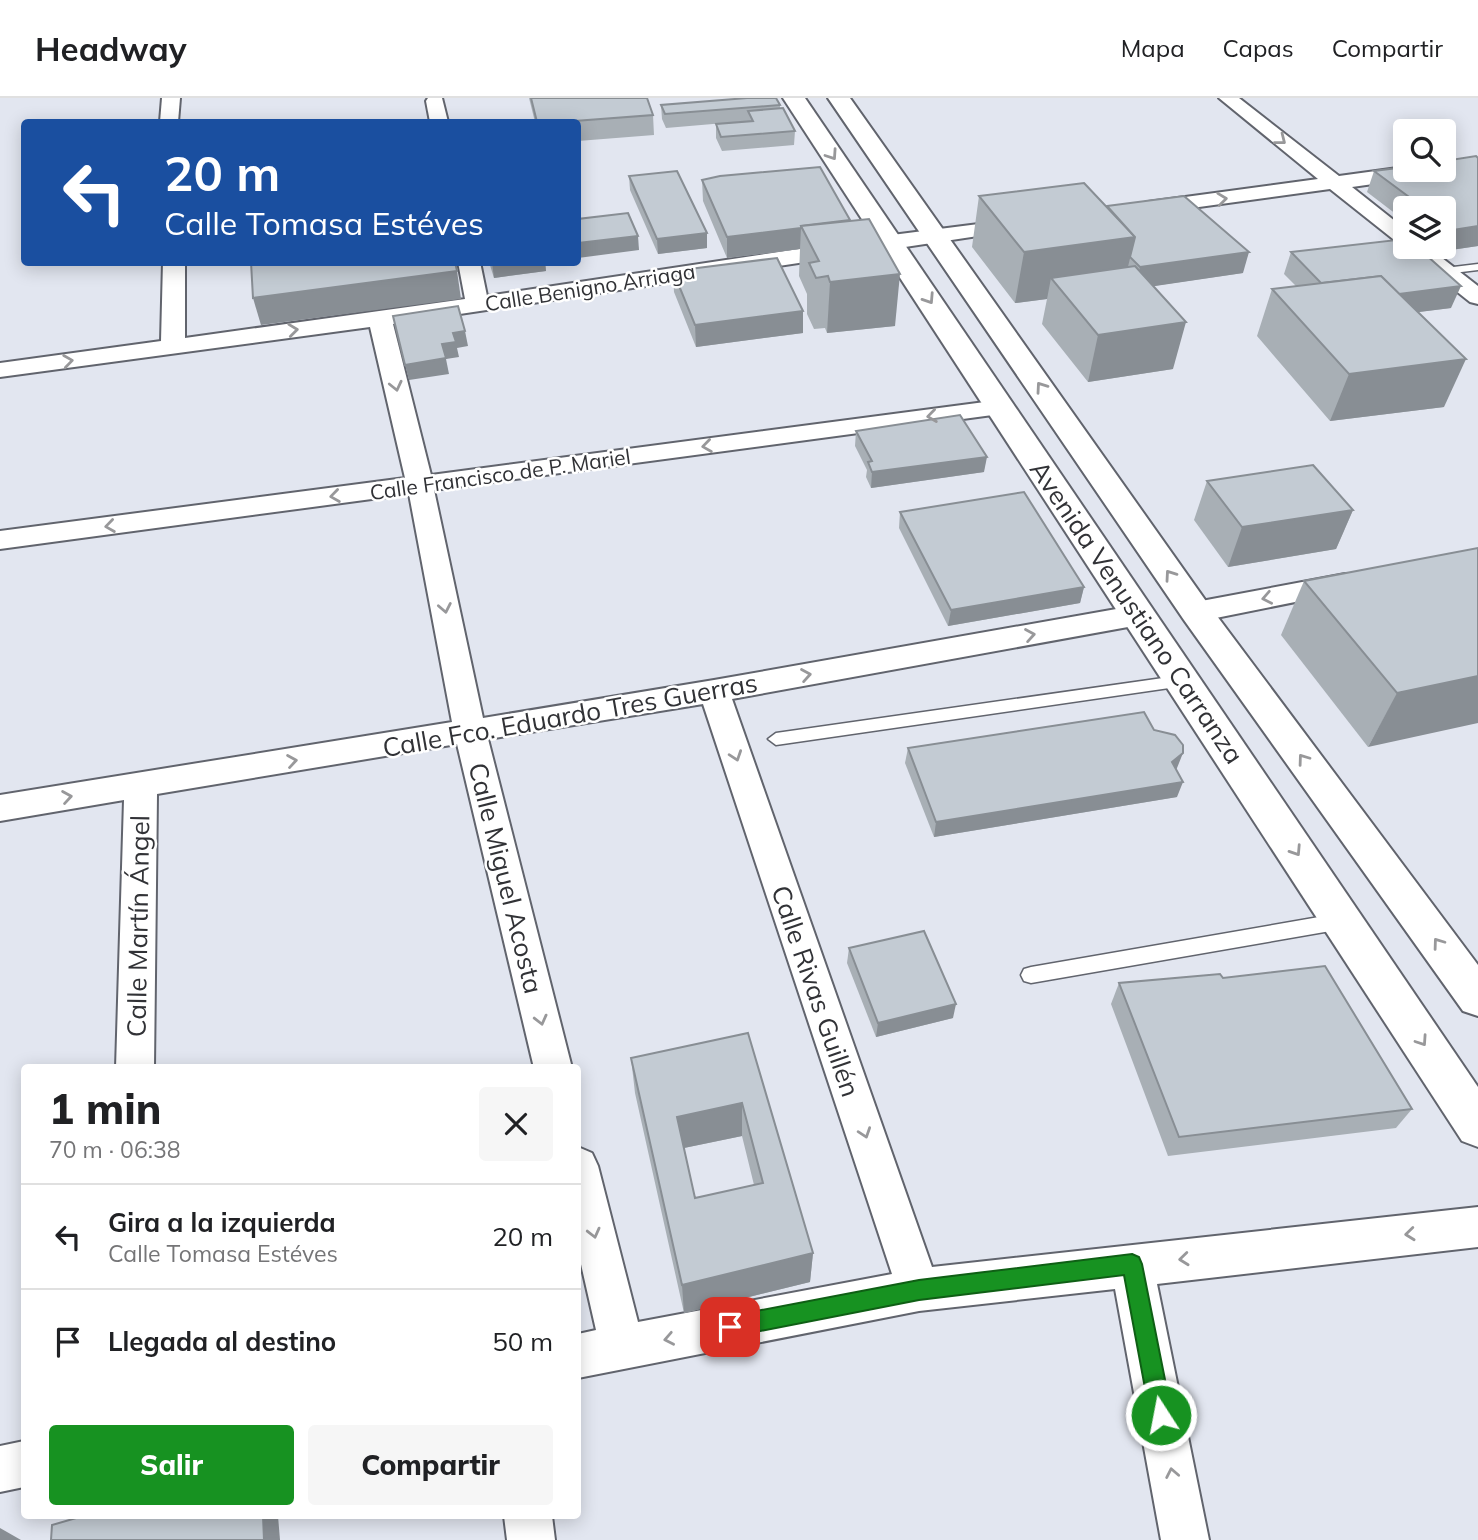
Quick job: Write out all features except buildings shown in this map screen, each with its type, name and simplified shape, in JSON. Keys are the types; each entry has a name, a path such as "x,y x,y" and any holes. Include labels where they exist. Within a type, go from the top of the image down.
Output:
{"main road":[{"name":"Avenida Venustiano Carranza","path":"794,98 892,241 1478,1126"},
{"name":"Avenida Venustiano Carranza","path":"839,98 1196,612 1478,998"}],"street":[{"path":"169,119 171,98"},
{"path":"1228,98 1393,229"},
{"path":"435,101 438,119"},
{"path":"1130,211 1393,176"},
{"name":"Calle Benigno Arriaga","path":"0,370 380,319 892,241 1033,223"},
{"path":"1430,259 1478,298"},
{"path":"173,346 174,266"},
{"path":"470,266 477,305"},
{"name":"Calle Miguel Acosta","path":"380,319 420,484 470,732 552,1064"},
{"name":"Calle Francisco de P. Mariel","path":"0,540 1000,407"},
{"path":"1196,612 1370,579"},
{"name":"Calle Fco. Eduardo Tres Guerras","path":"0,808 714,691 1139,615"},
{"name":"Calle Rivas Guillén","path":"714,691 919,1290"},
{"name":"Calle Martín Ángel","path":"135,1064 141,785"},
{"path":"581,1178 622,1348"},
{"path":"581,1355 919,1290 1478,1227"},
{"path":"1132,1264 1185,1540"},
{"path":"0,1469 21,1465"},
{"path":"528,1519 531,1540"}],"lane":[{"path":"1445,271 1478,267"},
{"path":"776,740 1184,681"},
{"path":"1031,975 1342,921"}],"route":[{"path":"730,1327 919,1290 1132,1264 1161,1415"}]}
